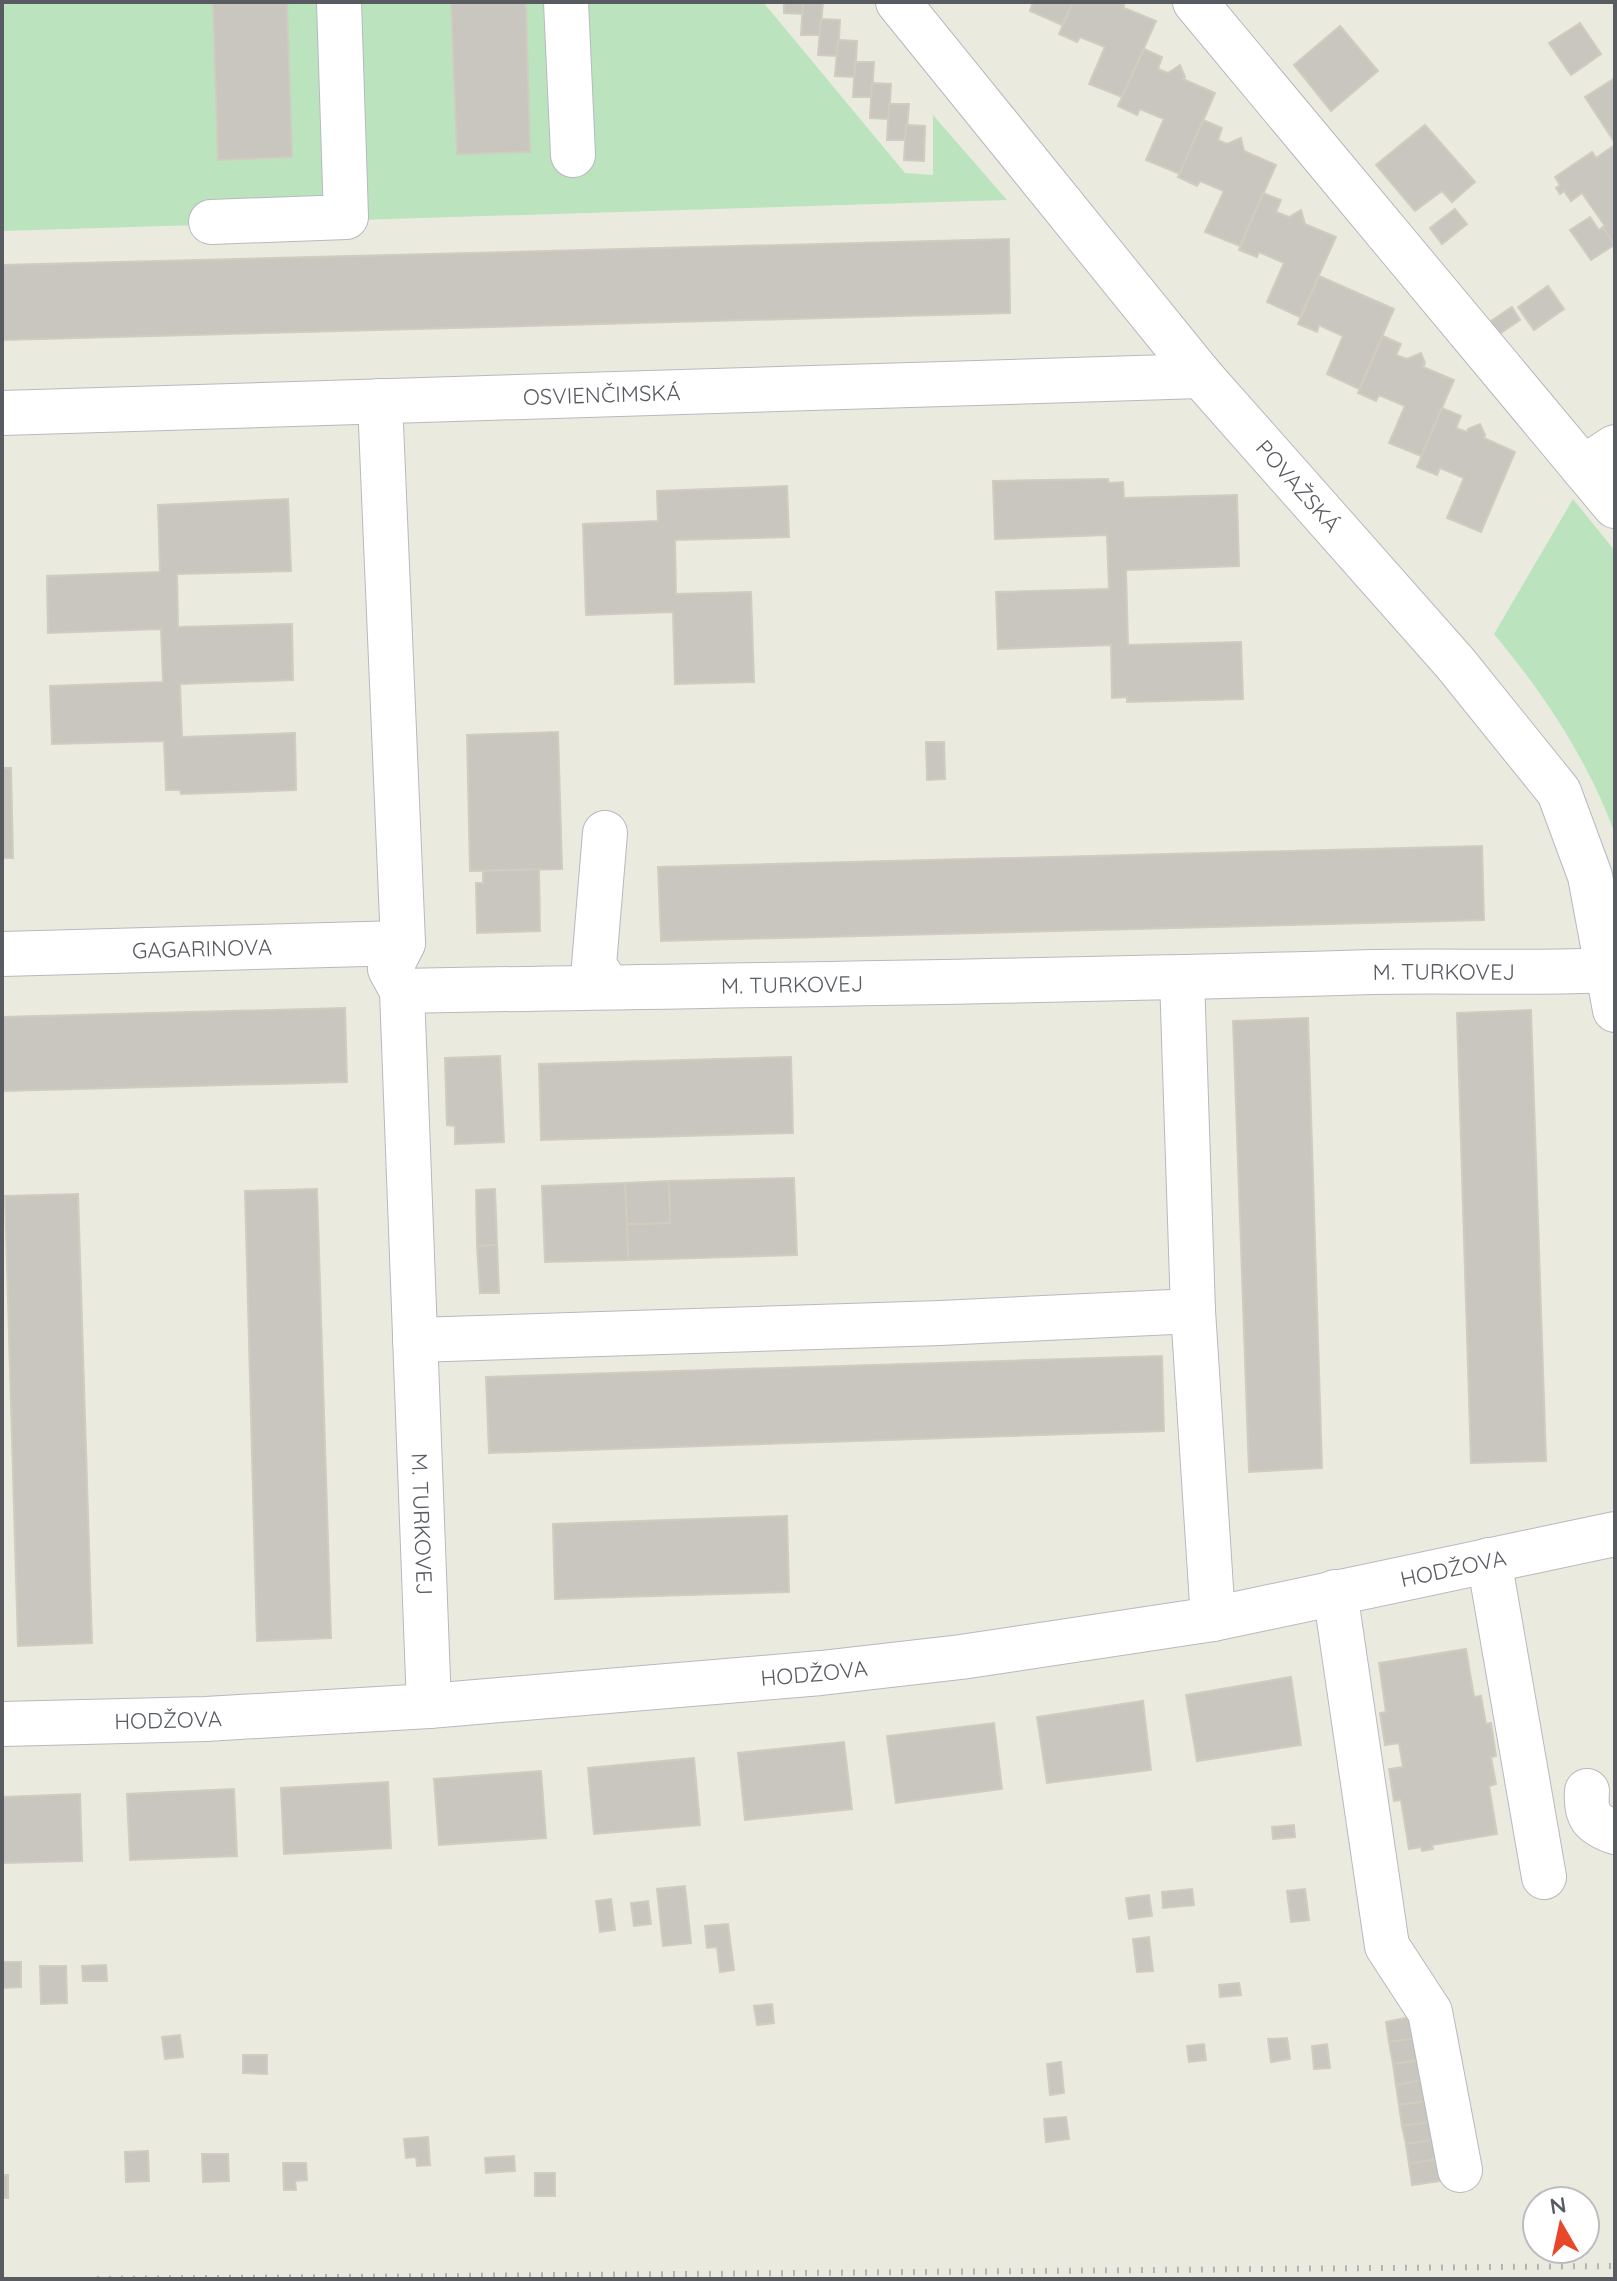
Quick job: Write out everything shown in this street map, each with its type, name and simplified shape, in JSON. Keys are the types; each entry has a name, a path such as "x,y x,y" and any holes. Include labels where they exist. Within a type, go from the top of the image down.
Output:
{"street":[{"path":"211,222 346,217 339,2"},
{"path":"566,2 573,155"},
{"name":"POVAŽSKÁ","path":"898,2 1201,376 1455,663 1559,792 1590,876 1612,990"},
{"path":"1195,2 1599,458 1615,506"},
{"name":"OSVIENČIMSKÁ","path":"2,413 1201,376"},
{"name":"M. TURKOVEJ","path":"380,401 403,943 390,969 402,991 429,1706"},
{"path":"605,833 594,965 608,987"},
{"name":"GAGARINOVA","path":"2,954 403,943"},
{"name":"M. TURKOVEJ","path":"402,991 1182,978 1420,970 1570,972 1612,990"},
{"path":"1182,978 1193,1311 1213,1619"},
{"path":"415,1340 940,1323 1193,1311"},
{"name":"HODŽOVA","path":"2,1724 206,1719 429,1706 560,1697 930,1661 1213,1619 1615,1534"},
{"path":"1489,1560 1544,1877"},
{"path":"1335,1592 1387,1946 1430,2012 1460,2170"},
{"path":"1587,1791 1586,1809 1591,1821 1615,1832"}],"green space":[{"path":"2,2 763,2 905,173 933,175 933,115 1007,200 2,231"},
{"path":"1573,499 1615,551 1615,834 1592,780 1563,729 1494,634"}],"building":[{"path":"213,2 287,2 292,157 218,160"},
{"path":"451,2 526,2 530,152 457,154"},
{"path":"784,2 803,2 803,14 784,13"},
{"path":"803,2 823,2 820,35 801,35"},
{"path":"1033,2 1073,2 1062,25 1030,11"},
{"path":"1073,2 1124,2 1124,8 1156,21 1122,97 1089,84 1105,47 1080,37 1077,42 1059,34"},
{"path":"821,19 840,20 838,56 818,55"},
{"path":"1580,23 1601,54 1571,75 1549,43"},
{"path":"1340,26 1378,71 1331,111 1294,65"},
{"path":"838,40 857,41 855,77 835,76"},
{"path":"1144,49 1162,57 1158,69 1168,73 1180,65 1183,79 1215,93 1180,174 1146,160 1164,119 1140,109 1137,115 1118,106"},
{"path":"855,62 874,62 872,97 853,97"},
{"path":"1615,78 1615,143 1585,97"},
{"path":"872,83 891,84 889,119 870,118"},
{"path":"889,104 909,104 906,140 887,140"},
{"path":"1203,120 1222,128 1218,140 1227,144 1241,138 1244,151 1276,165 1240,246 1205,232 1224,191 1200,181 1197,186 1178,177"},
{"path":"906,125 925,126 924,161 904,160"},
{"path":"1425,125 1475,182 1452,202 1442,191 1415,211 1376,165"},
{"path":"1612,147 1615,152 1614,245 1582,193 1571,201 1564,191 1560,194 1556,188 1560,185 1555,177 1592,152 1596,158"},
{"path":"1263,193 1281,200 1276,212 1289,217 1301,210 1305,224 1336,237 1300,317 1267,302 1284,263 1259,252 1257,257 1239,250"},
{"path":"1455,209 1467,224 1442,244 1430,228"},
{"path":"1590,217 1599,230 1603,227 1614,245 1591,260 1570,230"},
{"path":"1009,239 1010,313 2,340 2,265"},
{"path":"1319,276 1394,309 1359,389 1327,374 1343,336 1319,325 1317,332 1298,324"},
{"path":"1548,286 1564,309 1534,330 1518,307"},
{"path":"1512,307 1520,320 1496,336 1488,323"},
{"path":"1383,336 1401,344 1396,355 1407,359 1421,353 1425,363 1423,367 1454,380 1421,456 1389,443 1405,406 1379,395 1376,401 1358,393"},
{"path":"1442,408 1461,416 1456,428 1467,432 1480,424 1484,438 1515,452 1481,532 1447,518 1464,478 1440,468 1437,475 1417,467"},
{"path":"1108,479 1109,483 1123,482 1124,498 1237,495 1239,566 1126,570 1128,645 1241,642 1243,699 1127,702 1127,697 1112,698 1111,645 998,649 996,592 1109,589 1107,535 995,539 993,481"},
{"path":"787,486 789,537 675,540 676,594 751,592 754,682 675,684 673,612 586,615 583,524 658,521 657,491"},
{"path":"288,499 291,571 177,574 178,627 292,624 293,680 180,684 182,737 295,733 296,790 181,794 180,790 166,790 164,741 52,744 50,686 163,682 161,629 48,633 47,576 160,572 158,505"},
{"path":"558,732 562,869 470,871 467,735"},
{"path":"926,742 944,742 945,779 927,780"},
{"path":"2,768 11,768 13,858 2,858"},
{"path":"1482,846 1484,920 661,941 658,867"},
{"path":"539,869 540,931 477,933 476,883 483,883 483,871"},
{"path":"345,1008 347,1082 2,1091 2,1017"},
{"path":"1531,1010 1546,1461 1471,1463 1457,1013"},
{"path":"1308,1018 1322,1468 1249,1472 1233,1021"},
{"path":"500,1056 504,1142 455,1144 455,1126 447,1125 445,1058"},
{"path":"791,1057 793,1133 541,1140 539,1064"},
{"path":"794,1178 797,1255 628,1260 627,1224 670,1223 669,1181"},
{"path":"669,1181 670,1223 627,1224 625,1183"},
{"path":"625,1183 628,1260 545,1262 542,1186"},
{"path":"317,1189 331,1638 257,1641 245,1191"},
{"path":"495,1189 497,1245 477,1246 476,1190"},
{"path":"78,1194 92,1643 18,1646 5,1196"},
{"path":"497,1245 499,1293 480,1293 477,1246"},
{"path":"1162,1356 1164,1431 489,1453 486,1377"},
{"path":"787,1516 789,1592 555,1599 553,1524"},
{"path":"1466,1649 1474,1697 1481,1696 1486,1724 1491,1723 1496,1756 1491,1757 1496,1784 1489,1786 1497,1834 1432,1845 1433,1849 1422,1851 1421,1847 1409,1849 1401,1800 1394,1801 1389,1769 1403,1767 1399,1743 1385,1745 1380,1713 1386,1712 1379,1663"},
{"path":"1291,1677 1301,1745 1197,1761 1186,1695"},
{"path":"1143,1701 1151,1770 1047,1783 1037,1717"},
{"path":"994,1723 1002,1789 896,1803 887,1736"},
{"path":"844,1742 852,1809 745,1820 738,1753"},
{"path":"694,1758 700,1825 594,1834 588,1768"},
{"path":"541,1771 546,1838 439,1845 434,1779"},
{"path":"388,1782 391,1848 284,1854 281,1788"},
{"path":"234,1789 237,1856 130,1860 127,1794"},
{"path":"80,1794 82,1861 2,1863 2,1797"},
{"path":"1294,1825 1295,1837 1273,1839 1272,1827"},
{"path":"685,1886 691,1943 663,1946 657,1889"},
{"path":"1192,1889 1194,1905 1163,1908 1162,1892"},
{"path":"1305,1889 1309,1920 1291,1922 1287,1891"},
{"path":"1149,1895 1152,1916 1129,1919 1126,1898"},
{"path":"611,1899 615,1930 600,1932 596,1901"},
{"path":"648,1901 651,1924 634,1926 631,1903"},
{"path":"728,1924 734,1970 720,1972 717,1947 707,1948 705,1926"},
{"path":"1149,1937 1153,1971 1137,1972 1133,1939"},
{"path":"2,1962 21,1962 21,1987 2,1988"},
{"path":"106,1965 107,1981 83,1981 82,1966"},
{"path":"40,1966 66,1966 67,2003 41,2004"},
{"path":"1239,1983 1241,1995 1220,1997 1219,1985"},
{"path":"772,2004 774,2023 757,2025 754,2006"},
{"path":"1420,2015 1424,2037 1389,2042 1386,2022"},
{"path":"180,2035 183,2057 165,2059 162,2037"},
{"path":"1424,2037 1427,2059 1393,2064 1389,2042"},
{"path":"1287,2038 1290,2059 1271,2062 1268,2039"},
{"path":"1204,2044 1206,2060 1189,2062 1187,2046"},
{"path":"1327,2044 1330,2068 1314,2069 1312,2046"},
{"path":"243,2055 267,2055 267,2074 243,2073"},
{"path":"1427,2059 1430,2079 1396,2085 1393,2064"},
{"path":"1061,2062 1064,2093 1050,2095 1047,2064"},
{"path":"1430,2079 1434,2100 1399,2105 1396,2085"},
{"path":"1434,2100 1437,2121 1402,2126 1399,2105"},
{"path":"1066,2117 1069,2139 1046,2142 1044,2119"},
{"path":"1437,2121 1440,2139 1406,2144 1402,2126"},
{"path":"428,2137 430,2165 417,2166 416,2157 406,2158 404,2139"},
{"path":"1440,2139 1443,2158 1409,2164 1406,2144"},
{"path":"148,2151 149,2181 126,2182 125,2152"},
{"path":"202,2154 228,2154 229,2181 203,2182"},
{"path":"514,2156 515,2171 486,2173 485,2158"},
{"path":"1443,2158 1447,2180 1412,2185 1409,2164"},
{"path":"283,2163 306,2163 307,2180 295,2181 296,2190 284,2190"},
{"path":"535,2173 555,2173 555,2196 535,2196"},
{"path":"2,2175 8,2175 8,2198 2,2198"}],"railway":[{"path":"97,2279 1615,2266"}]}
